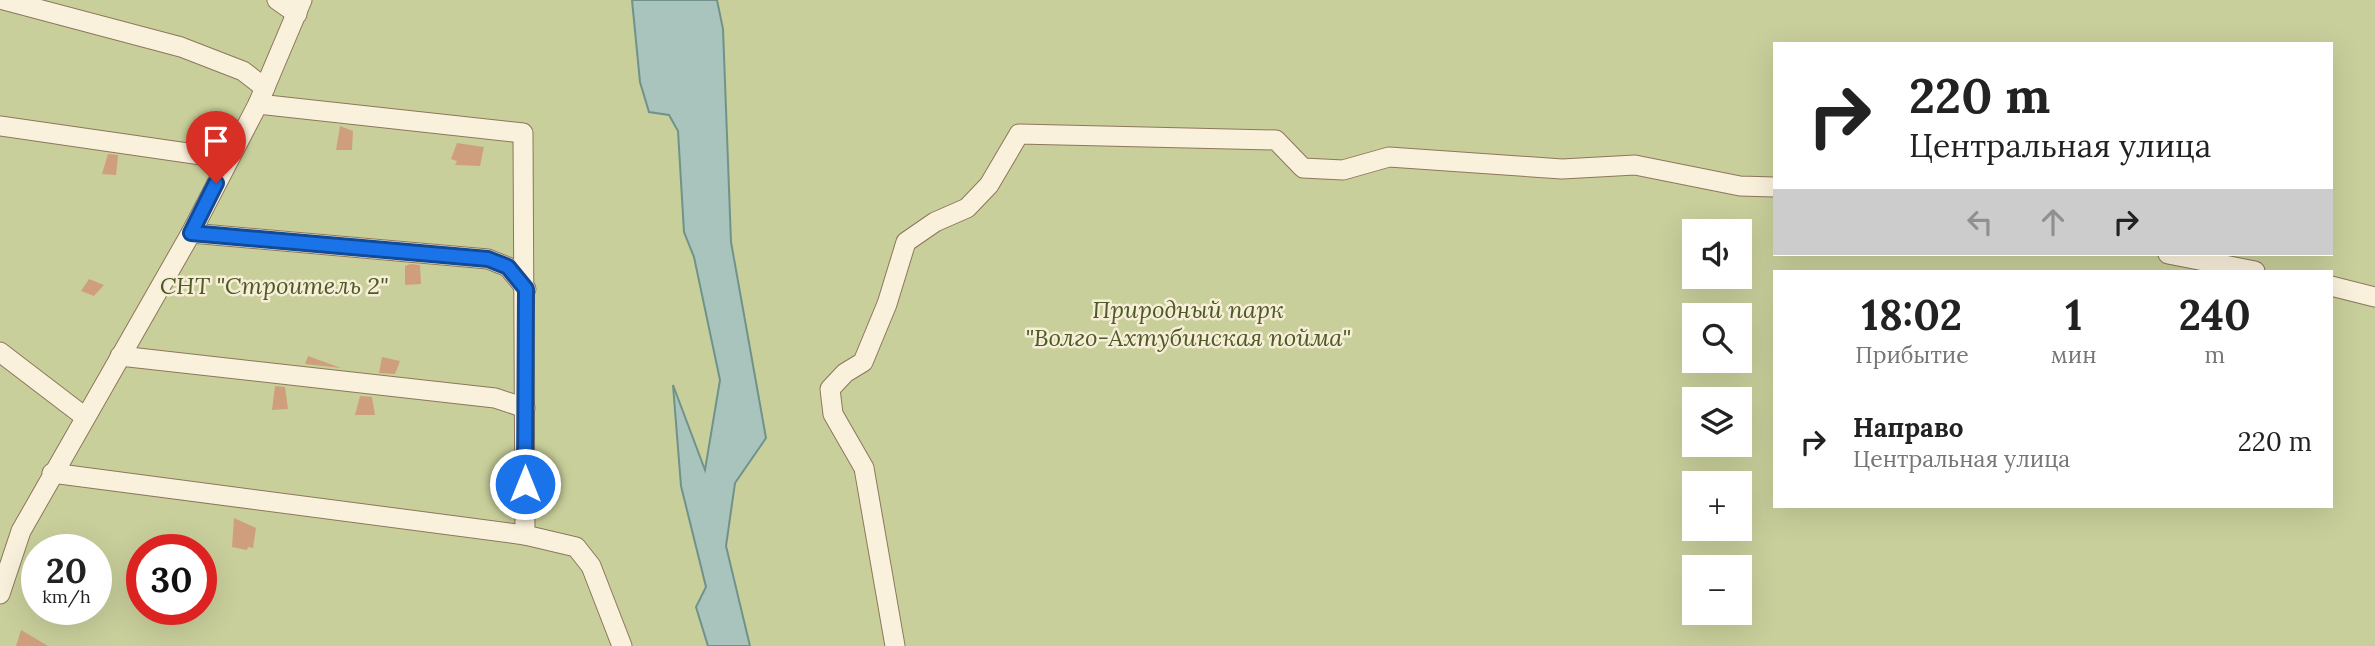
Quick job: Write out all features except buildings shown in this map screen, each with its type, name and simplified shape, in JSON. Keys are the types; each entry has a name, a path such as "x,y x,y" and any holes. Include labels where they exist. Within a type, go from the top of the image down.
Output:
{"street":[{"path":"4,0 181,47 243,71 261,96 523,133 526,289 525,535"},
{"path":"0,594 21,531 191,233 261,96 300,7 277,0"},
{"path":"0,126 229,159"},
{"path":"895,646 864,468 833,414 830,389 845,373 863,362 887,304 906,242 934,222 967,208 989,185 1019,134 1276,140 1303,168 1343,170 1389,157 1562,169 1635,165 1740,186 1773,187"},
{"path":"191,233 488,259 508,267 526,289"},
{"path":"2178,256 2250,270"},
{"path":"2333,286 2375,297"},
{"path":"0,352 85,417"},
{"path":"120,356 495,398 525,408"},
{"path":"52,473 525,535 576,547 590,566 622,646"}],"green space":[{"name":"Природный парк \"Волго-Ахтубинская пойма\"","path":"0,0 2375,0 2375,646 0,646"}],"water":[{"path":"632,0 717,0 723,29 731,242 766,438 735,483 726,546 750,646 708,646 696,607 706,587 681,486 673,385 705,470 720,380 694,257 684,232 678,131 669,115 649,112 640,82"}],"route":[{"path":"216,183 191,233 488,259 508,267 526,289 525,484"}],"park label":[{"name":"СНТ \"Строитель 2\"","path":"274,285"}]}
